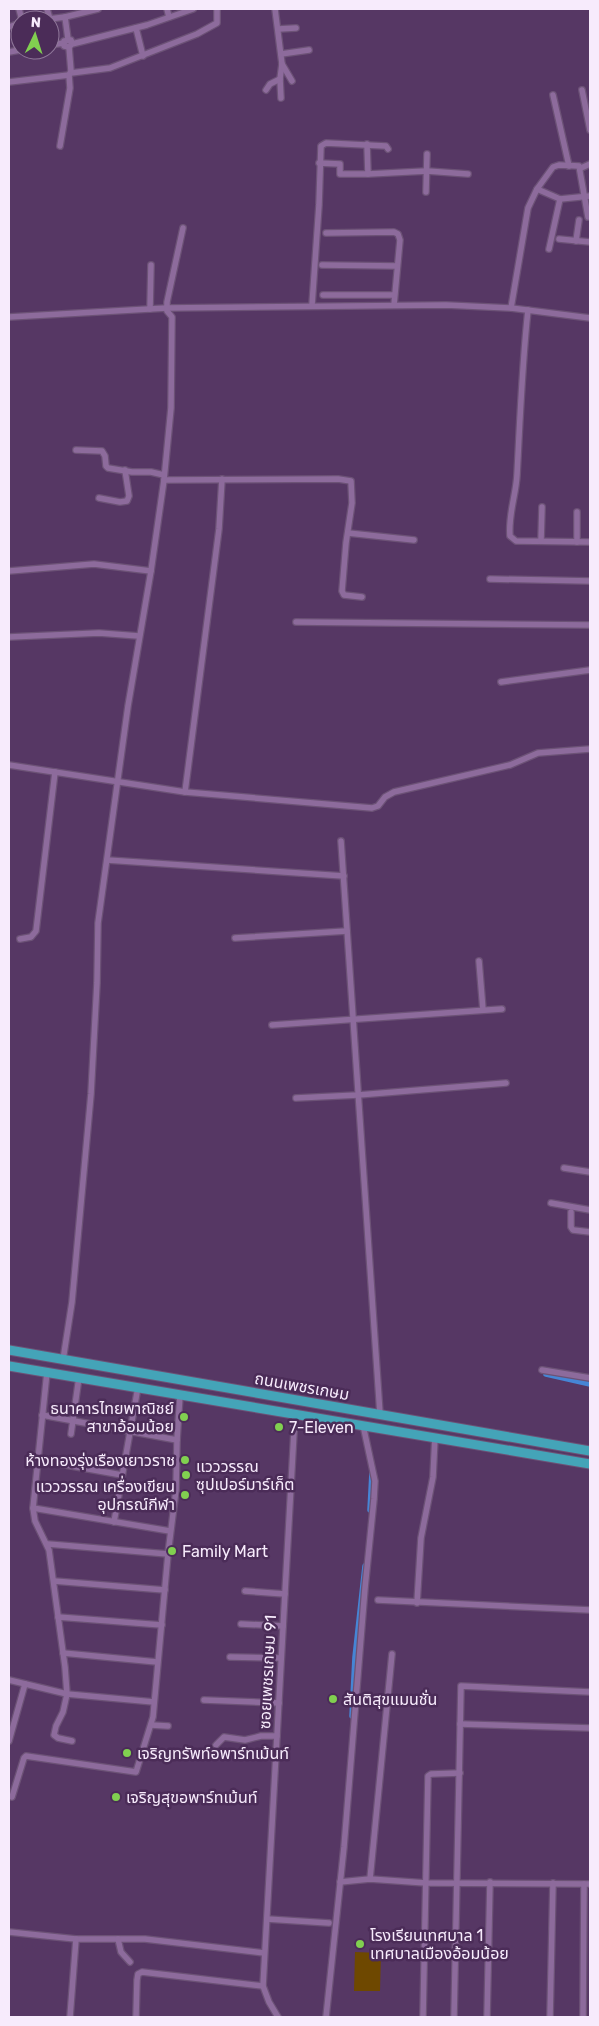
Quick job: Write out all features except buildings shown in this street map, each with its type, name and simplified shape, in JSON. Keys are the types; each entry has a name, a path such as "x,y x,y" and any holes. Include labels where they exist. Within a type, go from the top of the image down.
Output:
{"main road":[{"name":"ถนนเพชรเกษม","path":"9,1350 590,1450"},
{"name":"ถนนเพชรเกษม","path":"9,1366 590,1464"}],"street":[{"path":"60,18 74,12 98,9"},
{"path":"167,9 169,17"},
{"path":"60,44 136,28 193,9"},
{"path":"9,82 110,68 213,26 217,22 217,9"},
{"path":"275,9 282,64 280,79 281,98"},
{"path":"60,146 70,88 65,17"},
{"path":"136,28 143,56"},
{"path":"278,29 296,28"},
{"path":"281,54 309,50"},
{"path":"282,64 292,81"},
{"path":"266,90 269,85 280,79"},
{"path":"582,90 590,130"},
{"path":"553,95 569,166"},
{"path":"312,305 322,144 367,144 386,146 388,149"},
{"path":"367,144 368,174"},
{"path":"426,192 427,154"},
{"path":"320,163 340,164 340,174 426,172 468,174"},
{"path":"581,168 590,164"},
{"path":"511,308 528,208 553,167 577,165 581,168 587,196 588,217"},
{"path":"538,189 560,199 587,196"},
{"path":"549,249 560,199"},
{"path":"576,241 578,220"},
{"path":"63,1360 72,1302 85,1165 97,983 98,929 139,636 151,571 164,477 171,408 172,317 170,286 183,228"},
{"path":"326,232 394,232 398,234 400,240 394,305"},
{"path":"559,239 590,242"},
{"path":"322,265 397,266"},
{"path":"150,309 151,266"},
{"path":"323,295 394,295"},
{"path":"9,317 170,308 312,305 476,305 511,308 528,314 590,318"},
{"path":"528,314 520,399 516,489 510,536 516,541 590,542"},
{"path":"76,450 102,451 105,456 106,466 132,472 151,472 164,477 338,479 351,481 352,503 342,591 344,595 362,597"},
{"path":"99,498 120,502 127,501 129,496 126,470"},
{"path":"185,792 219,529 222,479"},
{"path":"541,541 542,507"},
{"path":"577,512 577,542"},
{"path":"348,534 414,540"},
{"path":"9,571 94,564 151,571"},
{"path":"490,579 590,580"},
{"path":"296,622 590,625"},
{"path":"9,637 99,633 139,636"},
{"path":"501,682 590,670"},
{"path":"9,765 185,792 372,808 378,806 385,797 394,792 510,765 538,754 590,749"},
{"path":"20,939 31,937 36,931 55,772"},
{"path":"342,841 380,1414"},
{"path":"107,860 344,876"},
{"path":"235,938 347,931"},
{"path":"478,961 483,1010"},
{"path":"272,1025 502,1009"},
{"path":"296,1098 506,1084"},
{"path":"564,1168 590,1172"},
{"path":"551,1203 590,1210"},
{"path":"571,1212 571,1227 573,1230 590,1232"},
{"path":"542,1370 590,1378"},
{"path":"47,1372 33,1508 35,1521 48,1544 63,1653 66,1694 63,1712 54,1735 58,1738 72,1741"},
{"path":"71,1434 79,1377"},
{"path":"114,1522 138,1387"},
{"path":"12,1797 26,1756 136,1772 152,1725 156,1662 162,1625 170,1531 176,1490 180,1395"},
{"name":"ซอยเพชรเกษม 91","path":"278,2017 269,2002 263,1986 295,1414"},
{"path":"42,1415 177,1440"},
{"path":"326,2017 374,1499 375,1481 363,1426"},
{"path":"416,1603 421,1538 433,1477 435,1438"},
{"path":"38,1460 122,1475"},
{"path":"33,1508 170,1531"},
{"path":"48,1544 168,1554"},
{"path":"54,1581 165,1590"},
{"path":"245,1591 285,1594"},
{"path":"378,1600 590,1610"},
{"path":"58,1617 162,1625"},
{"path":"241,1624 284,1626"},
{"path":"63,1653 156,1662"},
{"path":"370,1879 392,1654"},
{"path":"230,1657 281,1658"},
{"path":"9,1680 66,1694 154,1702"},
{"path":"9,1741 12,1715 25,1684"},
{"path":"454,2017 461,1686 590,1692"},
{"path":"204,1700 279,1703"},
{"path":"460,1724 590,1728"},
{"path":"152,1725 168,1726"},
{"path":"216,1745 224,1737 245,1740 262,1736 278,1736"},
{"path":"423,2017 428,1776 431,1774 460,1773"},
{"path":"340,1882 370,1879 457,1883 587,1884 583,2017"},
{"path":"487,2017 490,1882"},
{"path":"550,2017 553,1883"},
{"path":"267,1919 329,1922"},
{"path":"9,1932 76,1939 168,1941 264,1953"},
{"path":"70,2017 76,1939"},
{"path":"118,1939 121,1952 130,1962"},
{"path":"136,2017 137,1980 138,1974 142,1972 263,1986"}],"shaded area":[{"path":"355,1952 381,1953 380,1991 354,1991"}],"waterway":[{"path":"546,1374 590,1384"},
{"path":"370,1510 372,1472"},
{"path":"352,1716 355,1657 365,1566"}],"place":[{"name":"ธนาคารไทยพาณิชย์ สาขาอ้อมน้อย","path":"184,1417"},
{"name":"7-Eleven","path":"279,1427"},
{"name":"ห้างทองรุ่งเรืองเยาวราช","path":"185,1460"},
{"name":"แวววรรณ ซุปเปอร์มาร์เก็ต","path":"186,1475"},
{"name":"แวววรรณ เครื่องเขียน อุปกรณ์กีฬา","path":"185,1495"},
{"name":"Family Mart","path":"172,1551"},
{"name":"สันติสุขแมนชั่น","path":"333,1699"},
{"name":"เจริญทรัพท์อพาร์ทเม้นท์","path":"127,1753"},
{"name":"เจริญสุขอพาร์ทเม้นท์","path":"116,1797"},
{"name":"โรงเรียนเทศบาล 1 เทศบาลเมืองอ้อมน้อย","path":"360,1944"}]}
